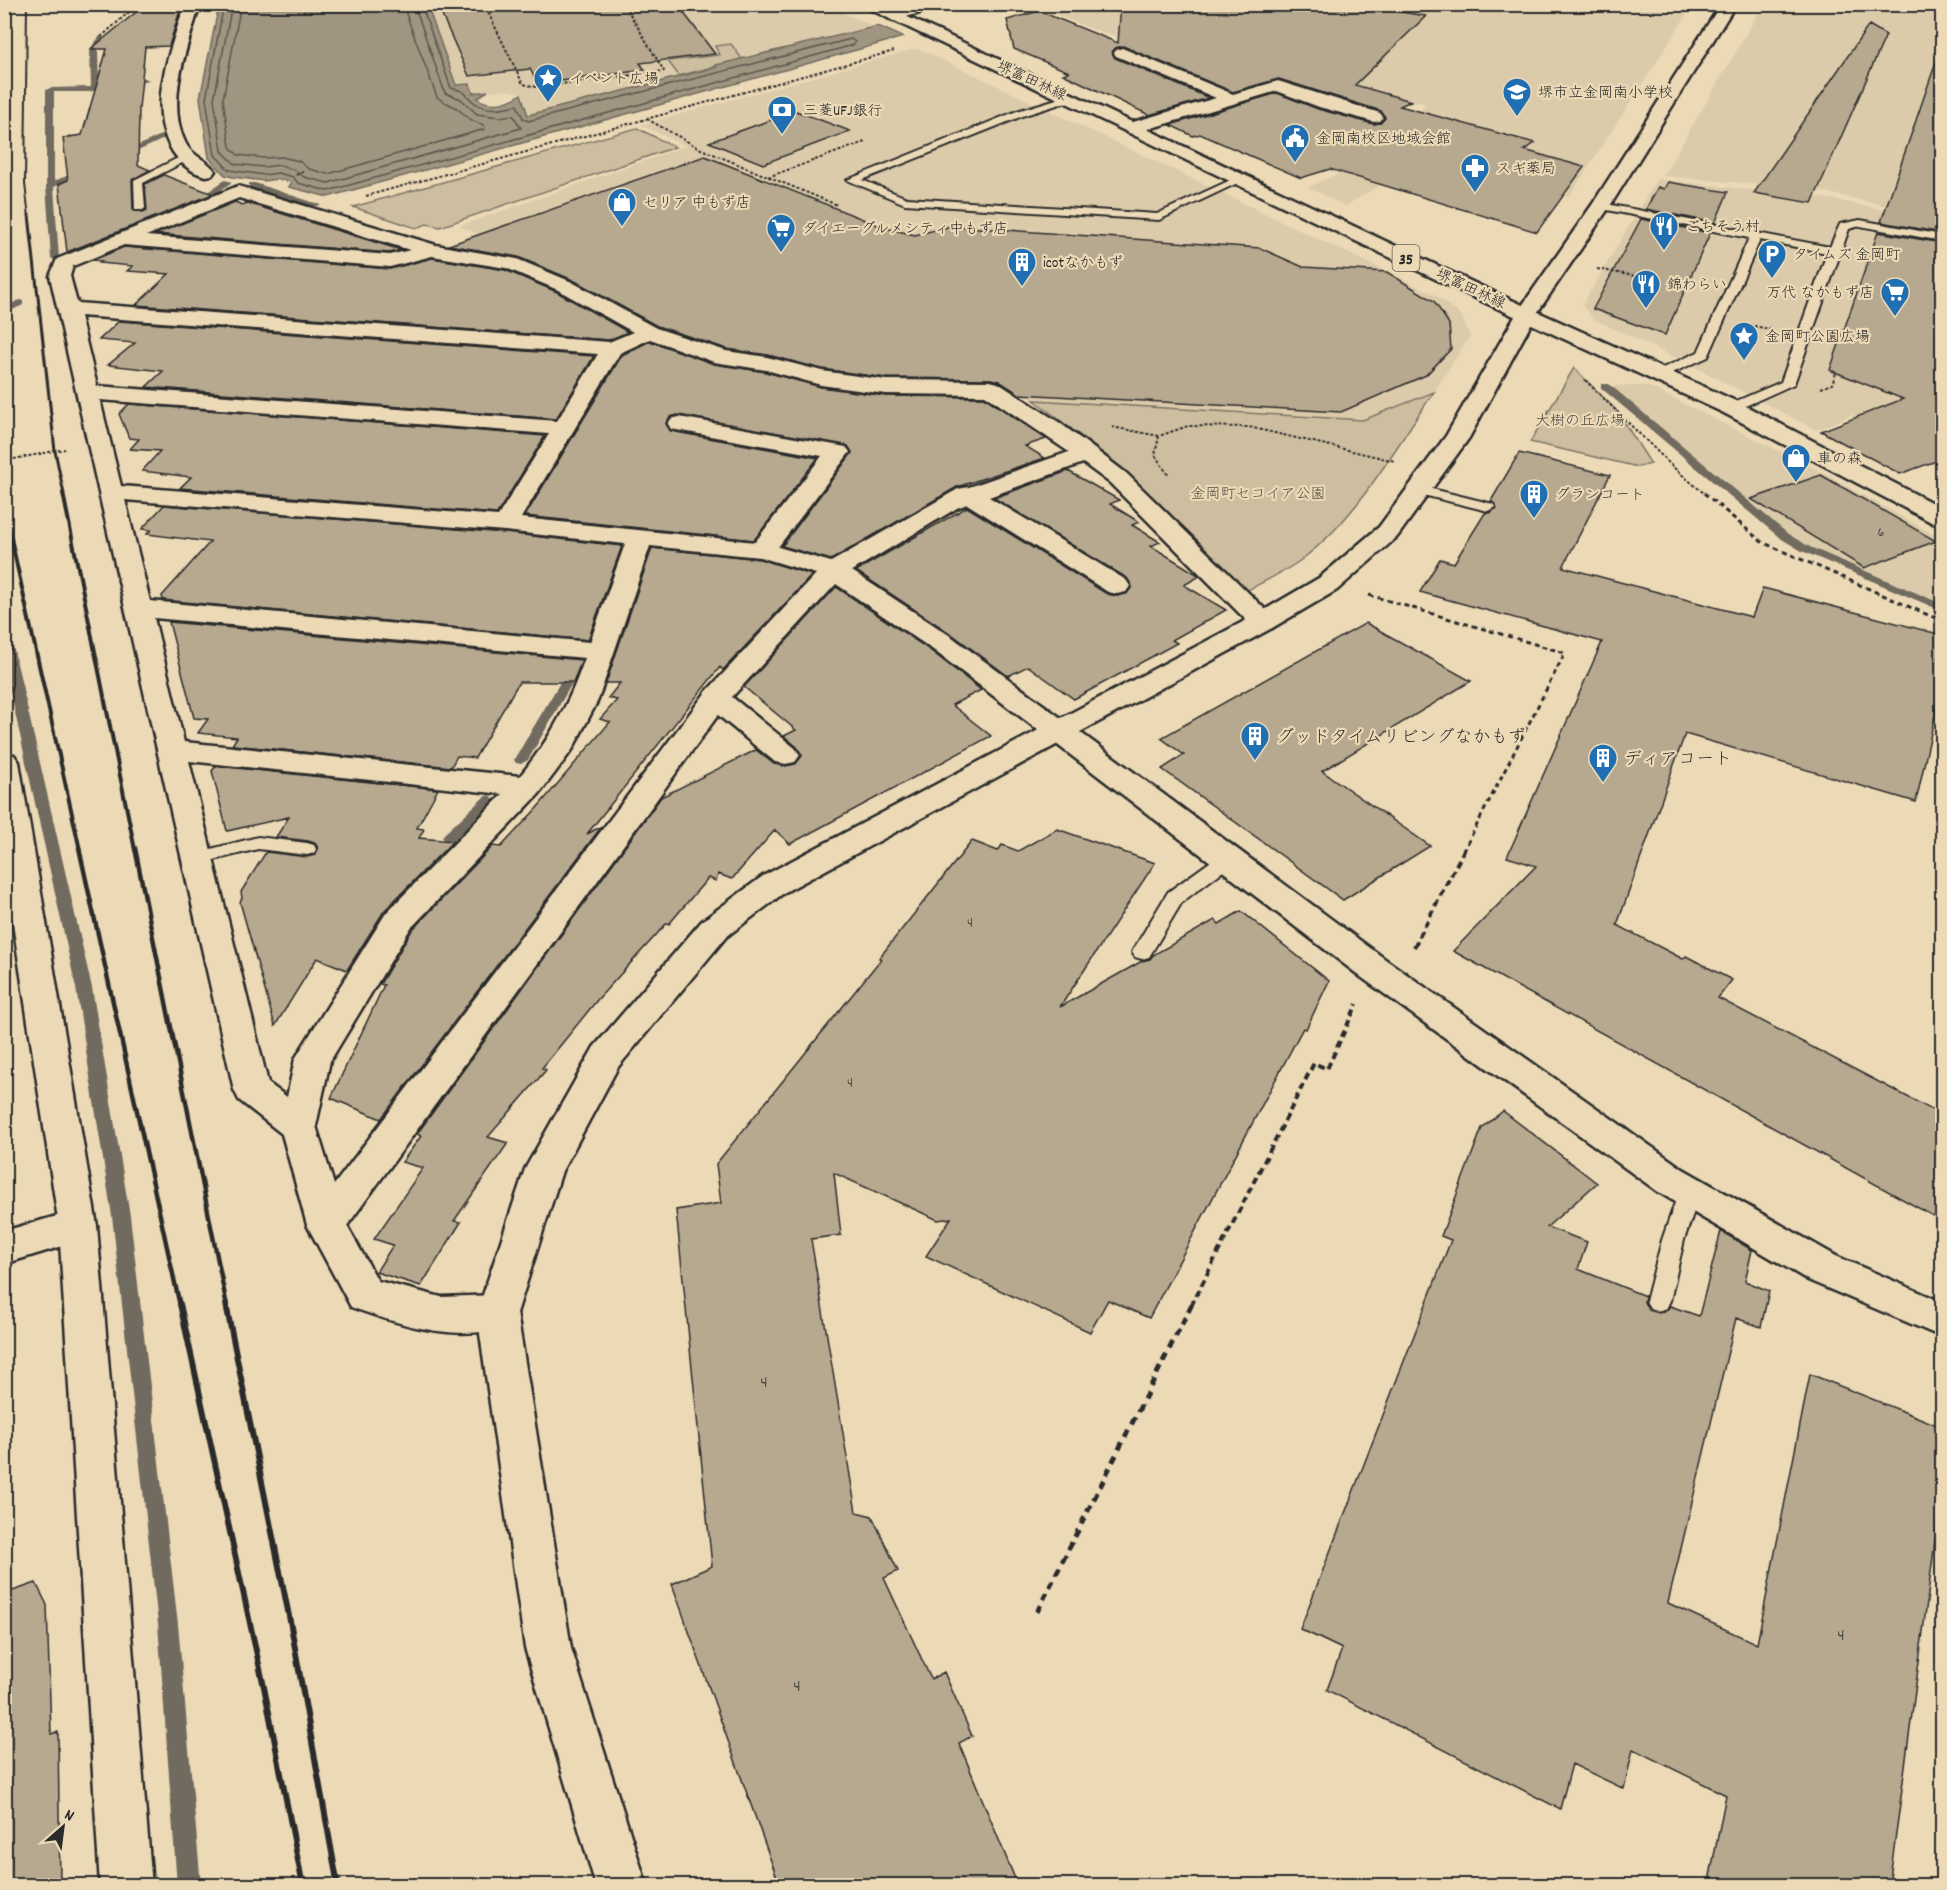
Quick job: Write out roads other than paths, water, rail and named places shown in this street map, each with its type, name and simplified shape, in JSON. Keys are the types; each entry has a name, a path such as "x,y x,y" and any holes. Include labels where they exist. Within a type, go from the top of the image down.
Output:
{"street":[{"path":"193,4 170,83 171,127 186,157 206,171"},
{"name":"堺富田林線","path":"866,4 1661,374 1732,408 1942,518"},
{"path":"893,16 934,4"},
{"path":"622,1886 548,1648 497,1313 544,1169 606,1057 714,929 774,884 1059,729 1263,622 1328,584 1388,532 1457,438 1527,313 1601,206 1730,4"},
{"path":"1122,53 1233,99"},
{"path":"1132,128 1278,86 1324,103 1374,117"},
{"path":"298,1126 252,1090 60,276 64,263 238,192 432,250 510,263 565,286 649,332 722,357 766,364 821,378 886,387 990,388 1118,478 1263,622"},
{"path":"121,240 390,261 432,250"},
{"path":"69,309 612,349 649,332"},
{"path":"505,524 612,349"},
{"path":"89,392 563,428"},
{"path":"679,424 838,452 762,550"},
{"path":"326,1225 716,698 834,571 948,503 1086,454"},
{"path":"111,492 505,524 762,550 834,571 942,642 1373,968 1670,1180 1822,1268 1942,1320"},
{"path":"967,495 1118,586"},
{"path":"497,1313 441,1315 366,1295 326,1225 298,1126 313,1059 398,921 528,787 557,750 584,700 640,537"},
{"path":"137,608 602,651"},
{"path":"716,698 785,755"},
{"path":"173,750 528,787"},
{"path":"5,764 78,1226 126,1886"},
{"path":"4,1248 78,1226"}],"lane":[{"path":"1070,98 1021,113 852,180 905,201 1160,216 1241,179"},
{"path":"139,208 138,183 186,157"},
{"path":"1601,206 1834,251"},
{"path":"1732,408 1787,384 1844,226 1860,223 1942,237"},
{"path":"1661,374 1703,354 1756,236"},
{"path":"1420,490 1488,507"},
{"path":"198,858 258,843 307,849"},
{"path":"1142,952 1175,897 1228,858"},
{"path":"1658,1301 1673,1240 1690,1191"}],"water":[{"path":"219,5 427,5 456,85 470,84 473,93 488,91 477,98 494,104 511,100 521,94 528,115 717,67 716,65 878,26 903,37 328,197 289,187 291,182 277,179 264,181 225,175 209,158 200,98"}],"waterway":[{"path":"95,89 94,49 100,38"},
{"path":"95,89 145,80"},
{"path":"50,186 50,90 95,89"},
{"path":"120,156 164,137"},
{"path":"50,186 87,171"},
{"path":"77,249 202,200 228,182"},
{"path":"252,185 317,205"},
{"path":"50,186 55,258"},
{"path":"508,259 550,270 616,303"},
{"path":"4,311 20,303"},
{"path":"1605,386 1784,536 1806,549 1942,608"},
{"path":"657,443 688,399"},
{"path":"588,640 596,614"},
{"path":"4,633 84,988 121,1216 168,1624 189,1886"},
{"path":"521,760 577,664"},
{"path":"449,837 489,800"}],"railway":[{"path":"4,176 10,4"},
{"path":"27,4 25,184 29,217"},
{"path":"4,196 5,217"},
{"path":"5,215 7,246"},
{"path":"29,215 55,451 64,494"},
{"path":"63,493 135,850"},
{"path":"4,507 80,850"},
{"path":"79,848 180,1306"},
{"path":"135,848 227,1306"},
{"path":"180,1304 264,1687 303,1886"},
{"path":"226,1304 291,1626 338,1886"}],"place":[{"name":"イベント広場","path":"548,104"},
{"name":"堺市立金岡南小学校","path":"1517,118"},
{"name":"三菱UFJ銀行","path":"782,136"},
{"name":"金岡南校区地域会館","path":"1295,164"},
{"name":"スギ薬局","path":"1475,194"},
{"name":"セリア 中もず店","path":"622,228"},
{"name":"ごちそう村","path":"1664,252"},
{"name":"ダイエーグルメシティ中もず店","path":"781,254"},
{"name":"タイムズ 金岡町","path":"1772,280"},
{"name":"icotなかもず","path":"1022,288"},
{"name":"錦わらい","path":"1646,310"},
{"name":"万代 なかもず店","path":"1895,318"},
{"name":"金岡町公園広場","path":"1744,362"},
{"name":"車の森","path":"1796,484"},
{"name":"グランコート","path":"1534,520"},
{"name":"グッドタイムリビングなかもず","path":"1255,762"},
{"name":"ディアコート","path":"1603,784"}],"park label":[{"name":"大樹の丘広場","path":"1580,420"},
{"name":"金岡町セコイア公園","path":"1258,493"}]}
